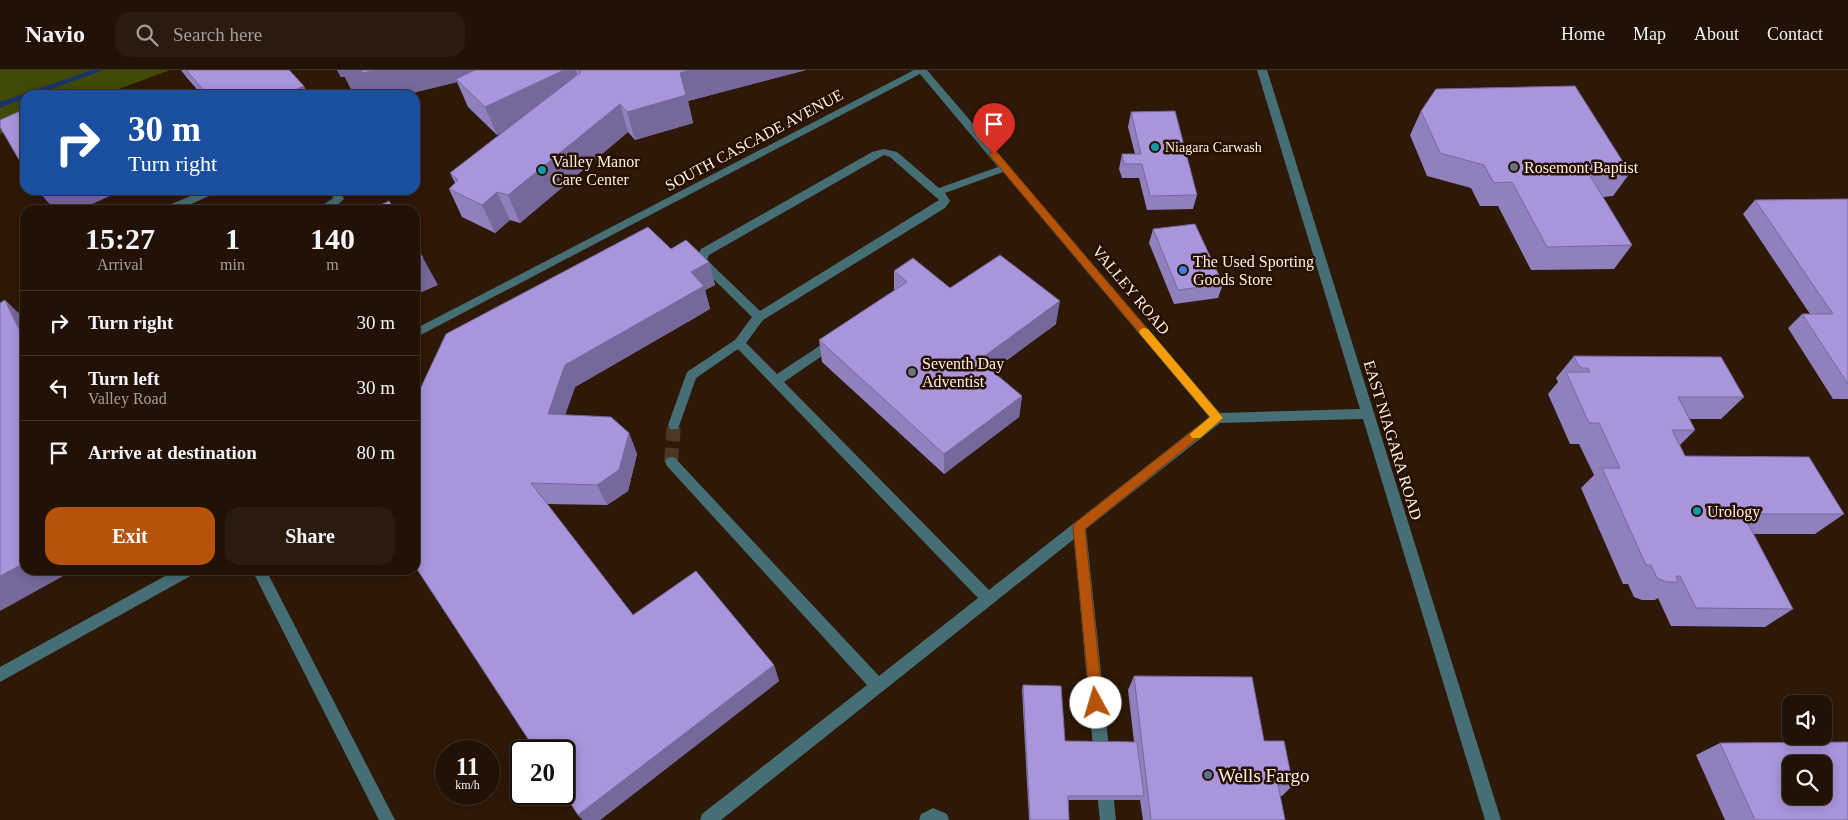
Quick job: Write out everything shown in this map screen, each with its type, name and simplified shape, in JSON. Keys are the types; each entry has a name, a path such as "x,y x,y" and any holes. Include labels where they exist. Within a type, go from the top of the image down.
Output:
{"street":[{"name":"VALLEY ROAD","path":"922,70 1217,418"},
{"name":"SOUTH CASCADE AVENUE","path":"420,331 922,70"},
{"name":"EAST NIAGARA ROAD","path":"1262,70 1493,820"},
{"path":"674,425 691,375 739,343 760,317 941,205 945,201 944,197 893,154 884,152 876,154 705,252 702,261 760,317"},
{"path":"937,192 1005,168"},
{"path":"180,205 202,195"},
{"path":"329,205 339,199 337,195"},
{"path":"0,326 20,316"},
{"path":"776,381 846,334"},
{"path":"739,343 988,599"},
{"path":"708,820 1217,418 1367,414"},
{"path":"671,462 878,686"},
{"path":"1079,527 1108,820"},
{"path":"0,675 180,575"},
{"path":"262,575 387,820"},
{"path":"927,820 933,816 941,820"}],"green space":[{"path":"0,70 170,70 116,90 20,90 20,126 0,134"}],"building":[{"path":"186,70 289,70 304,86 295,90 204,90"},
{"path":"362,70 376,70 362,73"},
{"path":"475,70 564,70 485,107 456,79"},
{"path":"579,70 690,70 680,73 686,95 627,112 620,104 508,195 497,192 482,205 449,189 458,180 450,173 581,72"},
{"path":"1575,86 1630,173 1589,174 1632,245 1547,247 1512,182 1494,183 1484,165 1440,153 1421,111 1436,89"},
{"path":"20,111 20,161 0,127 0,120"},
{"name":"Niagara Carwash","path":"1175,111 1197,195 1150,196 1142,164 1124,164 1122,154 1141,154 1131,112"},
{"path":"1848,199 1848,384 1802,314 1833,314 1755,200"},
{"path":"389,201 392,205 381,205"},
{"name":"The Used Sporting Goods Store","path":"1195,224 1223,284 1178,290 1153,229"},
{"path":"648,227 671,249 686,240 709,262 691,272 704,286 565,365 548,414 611,417 629,433 619,470 597,485 531,483 633,615 696,571 774,665 578,815 572,805 575,805 575,740 529,740 420,574 420,389 446,334"},
{"name":"Seventh Day Adventist","path":"1000,255 1060,301 979,360 1022,396 944,454 819,340 907,282 894,271 913,258 950,288"},
{"path":"5,300 20,328 20,566 0,576 0,303"},
{"name":"Urology","path":"1574,356 1721,357 1744,397 1678,397 1695,430 1672,430 1685,456 1809,457 1844,514 1743,514 1793,609 1696,608 1680,576 1676,576 1678,582 1666,582 1657,578 1651,565 1646,565 1602,468 1620,468 1599,423 1589,423 1566,372 1590,372 1588,368 1582,368 1578,365"},
{"name":"Wells Fargo","path":"1134,676 1252,677 1264,741 1284,741 1293,785 1278,785 1285,820 1151,820"},
{"path":"1023,685 1061,686 1065,741 1137,742 1144,796 1068,796 1069,820 1030,820"},
{"path":"1832,742 1848,742 1848,820 1755,820 1720,743 1782,743 1782,745 1832,745"}],"waterway":[{"path":"40,90 100,70"},
{"path":"0,105 20,97"}],"tunnel":[{"path":"671,462 674,425"}],"slow traffic":[{"path":"1144,332 1217,418 1196,434"}],"place":[{"name":"Niagara Carwash","path":"1155,147"},
{"name":"Rosemont Baptist","path":"1514,167"},
{"name":"Valley Manor Care Center","path":"542,170"},
{"name":"The Used Sporting Goods Store","path":"1183,270"},
{"name":"Seventh Day Adventist","path":"912,372"},
{"name":"Urology","path":"1697,511"},
{"name":"Wells Fargo","path":"1208,775"}],"route":[{"path":"994,154 1217,418 1079,527 1096,703"}]}
